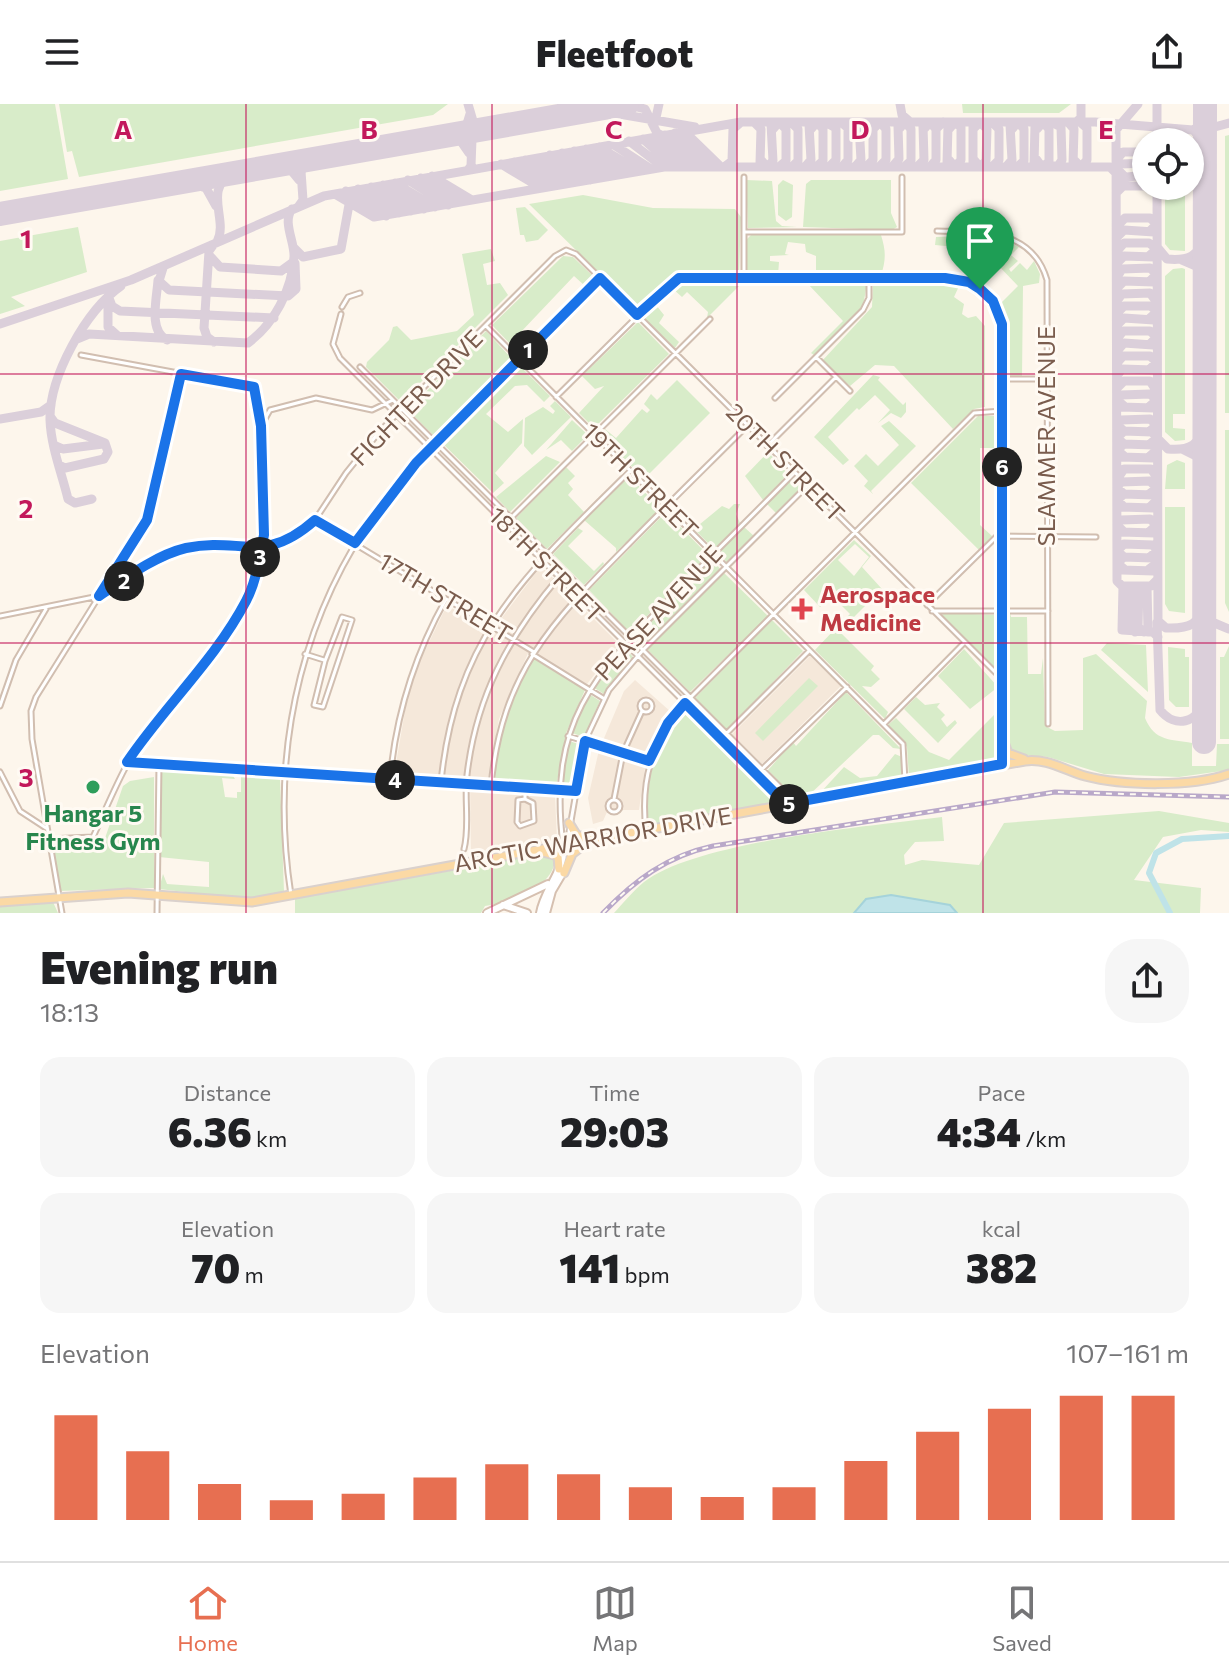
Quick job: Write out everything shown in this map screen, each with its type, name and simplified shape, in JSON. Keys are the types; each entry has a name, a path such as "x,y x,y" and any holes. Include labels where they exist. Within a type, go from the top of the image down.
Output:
{"main road":[{"path":"1002,737 1008,753 1030,760"},
{"name":"ARCTIC WARRIOR DRIVE","path":"0,902 157,895 243,903 1030,760 1049,762 1083,775 1108,780 1200,782 1229,774"},
{"path":"569,823 572,832 580,837 616,836"},
{"path":"561,871 577,848 616,836"},
{"path":"517,854 554,853 559,858 561,871"}],"street":[{"path":"744,177 744,278"},
{"path":"744,232 902,232 902,177"},
{"name":"SLAMMER AVENUE","path":"937,231 993,232 1014,239 1034,255 1047,280 1048,724"},
{"name":"20TH STREET","path":"566,250 576,254 1002,679"},
{"name":"FIGHTER DRIVE","path":"0,616 99,596 176,551 199,546 261,548 292,537 315,520 346,473 396,415 555,256 566,250"},
{"path":"291,895 284,843 283,773 291,709 305,654 328,595 355,543 399,481 600,278"},
{"path":"556,397 637,315 679,278 955,279 980,289 993,301 1002,324 1002,764"},
{"path":"775,398 868,304 869,278"},
{"path":"342,307 348,297 360,293"},
{"name":"18TH STREET","path":"341,314 334,349 396,415 786,804"},
{"path":"505,524 710,319"},
{"name":"19TH STREET","path":"486,326 884,724 904,746 905,782"},
{"path":"48,839 93,837 127,762 246,601 258,568 261,548 261,426 254,387 81,355"},
{"path":"816,357 850,391"},
{"name":"18TH STREET","path":"360,367 795,803"},
{"path":"62,913 32,739 31,711 36,697 147,520 181,374"},
{"path":"767,446 836,377"},
{"path":"1002,379 1048,379"},
{"path":"261,426 270,410 316,398 372,410 393,400"},
{"path":"646,830 643,797 649,761 668,723 690,697 974,413 1002,411"},
{"path":"491,786 503,721 533,653 577,595 747,426"},
{"path":"441,782 448,730 459,689 490,625 541,559 630,471"},
{"name":"PEASE AVENUE","path":"565,845 558,790 568,736 589,689 630,637 794,473"},
{"path":"468,486 473,480"},
{"name":"PEASE AVENUE","path":"544,912 561,871 585,741 603,698 637,655 807,486"},
{"name":"17TH STREET","path":"315,520 490,625 603,698"},
{"path":"927,605 993,539 1002,536 1096,537"},
{"path":"464,849 466,784 479,709 512,639 559,577"},
{"path":"390,779 393,744 406,687 446,599"},
{"path":"0,706 16,660 46,608"},
{"path":"932,611 1048,611"},
{"path":"342,617 352,620 323,707 314,705 325,661 342,617"},
{"path":"884,724 964,643"},
{"path":"721,739 809,650"},
{"path":"305,654 325,661"},
{"path":"756,775 847,687"},
{"path":"614,799 623,753 642,711"},
{"path":"568,736 649,761"},
{"path":"127,762 576,791"},
{"path":"157,913 159,765"},
{"path":"0,772 20,811 46,828"},
{"path":"525,788 525,799"},
{"path":"525,799 533,803 534,821 529,826 520,826 517,822 517,802 525,799"},
{"name":"PEASE AVENUE","path":"544,896 548,884 561,871"},
{"path":"487,913 548,884"},
{"path":"533,891 544,896 544,912"},
{"path":"503,905 526,913"}],"shaded area":[{"path":"541,566 619,644 587,684 529,651 499,719 487,790 555,795 557,840 471,857 470,780 394,775 406,705 418,665 447,605 491,632"},
{"path":"810,656 841,686 762,764 732,734"},
{"path":"635,680 671,712 647,754 639,810 623,810 616,815 607,812 603,821 593,824 588,798 599,750 624,691"}],"green space":[{"path":"0,104 55,104 68,179 0,191"},
{"path":"59,104 448,104 433,115 79,177 72,151 67,152"},
{"path":"962,104 1071,104 1059,113 963,113"},
{"path":"1229,135 1229,413 1225,413 1225,136"},
{"path":"746,180 772,181 776,221 782,226 797,227 748,228"},
{"path":"783,180 793,185 792,217 786,221 778,215 778,185"},
{"path":"811,180 891,180 891,213 897,227 892,230 803,227 806,184"},
{"path":"583,195 653,208 735,209 741,217 739,274 672,277 637,310 529,204"},
{"path":"1165,200 1185,200 1185,251 1170,250 1165,244"},
{"path":"525,207 548,230 538,240 526,242 524,235 520,235 516,208"},
{"path":"78,227 87,272 11,297 25,306 0,314 0,241"},
{"path":"751,235 881,235 885,255 883,270 881,275 816,275 816,256 806,252 805,244 788,242 785,254 789,255 770,256 770,261 779,262 778,275 751,275 746,269 746,240"},
{"path":"978,236 1009,242 1019,247 1011,255 1018,261 1009,269 1011,272 1020,263 1027,270 1034,261 1040,274 1039,283 1023,286 1022,376 1008,376 1005,372 1006,326 999,305 1018,286 995,262 980,283 964,277 966,248 935,245 936,237"},
{"path":"491,249 495,261 483,264 487,285 500,283 508,295 401,402 366,367 367,362 389,340 393,327 397,326 411,340 457,331 474,315 462,254"},
{"path":"563,256 573,257 594,277 585,286 574,276 519,334 527,344 518,352 492,325"},
{"path":"1173,269 1185,269 1185,414 1173,414 1173,428 1185,429 1185,440 1175,441 1165,432 1165,276"},
{"path":"676,282 736,283 739,286 707,318 708,312 687,292 682,297 673,289 656,305 664,315 659,323 679,342 675,348 642,316"},
{"path":"807,283 867,284 863,306 814,355 811,353 843,321"},
{"path":"873,283 960,284 954,297 964,304 962,314 968,318 976,316 985,326 985,407 974,409 953,429 894,366 875,365 850,386 822,361 872,307"},
{"path":"638,322 669,354 594,428 579,413 604,386 595,389 582,376"},
{"path":"486,331 513,360 436,438 408,410"},
{"path":"518,364 550,396 544,402 527,385 515,386 486,414 508,432 523,419 522,443 495,473 504,483 493,493 441,442"},
{"path":"873,375 880,377 878,380 903,405 906,402 906,412 901,418 891,413 878,423 890,410 875,395 859,410 857,408 828,437 849,460 843,465 814,437"},
{"path":"677,380 710,413 644,479 600,434 605,429 616,438 642,409 647,413 650,410 644,404 651,394 657,400"},
{"path":"555,401 571,417 532,455 524,446 525,418 543,407 553,414 555,411 550,406"},
{"path":"978,416 998,416 998,448 980,448 980,525 992,536 979,550 911,483"},
{"path":"572,420 588,435 572,451 561,440 546,450"},
{"path":"889,421 916,446 871,491 873,494 864,486 868,481 854,466 866,454 878,466 899,445 881,426"},
{"path":"1225,430 1229,430 1229,612 1225,603"},
{"path":"768,452 788,474 763,500 745,476"},
{"path":"546,456 560,462 510,512 496,497"},
{"path":"1177,460 1185,463 1185,489 1165,489 1167,465"},
{"path":"566,467 575,476 568,483 573,489 568,495 584,512 547,549 516,518"},
{"path":"628,475 661,509 616,552 616,548 584,520"},
{"path":"793,478 802,487 776,513 767,504"},
{"path":"734,504 740,504 736,514 740,523 714,549 694,529 722,506 729,509"},
{"path":"1165,507 1185,507 1185,613 1169,611 1165,604"},
{"path":"666,512 708,555 630,633 589,590"},
{"path":"744,527 754,536 727,563 719,552"},
{"path":"578,528 583,531 568,546 594,571 604,564 584,585 553,554"},
{"path":"854,540 871,556 862,567 882,589 845,626 842,622 850,614 832,596 820,607 804,590","holes":["855,544 869,557 854,576 838,560"]},
{"path":"712,559 721,570 644,646 634,637"},
{"path":"723,572 768,616 690,692 647,649"},
{"path":"944,613 999,615 997,671 941,617"},
{"path":"1010,613 1011,617 1027,617 1028,674 1041,674 1043,658 1045,726 1055,731 1083,730 1083,658 1096,654 1147,701 1145,718 1154,731 1164,738 1192,743 1192,766 1216,766 1217,744 1229,744 1229,770 1179,777 1104,774 1048,757 1013,754 1005,742 1005,618"},
{"path":"772,620 803,651 727,730 695,698"},
{"path":"836,628 874,666 871,670 880,679 871,687 862,686 888,712 885,719 815,650"},
{"path":"1107,643 1146,645 1148,692 1101,650"},
{"path":"1229,646 1229,739 1220,739 1220,657 1224,657"},
{"path":"624,647 633,657 604,694 593,687"},
{"path":"1168,647 1185,649 1185,657 1189,657 1189,707 1176,707 1169,700"},
{"path":"964,649 998,687 970,709 938,676"},
{"path":"534,659 585,690 566,733 556,787 496,784 497,756 506,718 519,682"},
{"path":"809,678 818,686 763,741 755,733"},
{"path":"846,692 901,749 893,748 879,735 873,735 807,797 796,799 768,770 793,742 796,746"},
{"path":"589,694 600,701 584,737 572,733"},
{"path":"916,697 925,705 940,703 937,707 945,715 941,719 947,727 955,720 957,723 938,743 904,709"},
{"path":"997,697 996,761 909,778 907,747 888,725 896,718 929,752 949,760 995,714"},
{"path":"684,708 777,800 776,803 648,825 646,793 652,763 666,734"},
{"path":"569,741 582,745 574,787 561,786"},
{"path":"895,754 902,757 902,779 820,793 844,767 860,778 877,776"},
{"path":"160,772 232,774 235,779 222,778 225,797 237,798 237,792 241,792 241,774 280,779 284,892 247,899 159,889 163,874 167,884 209,887 209,862 159,857"},
{"path":"154,777 154,888 59,891 51,843 104,841 123,786 130,781"},
{"path":"1159,811 1229,823 1229,832 1201,830 1163,837 1134,880 1201,888 1200,913 614,913 644,882 669,868 743,846 942,817 944,841 915,842 904,855 905,865 922,860 979,865 1004,823"},
{"path":"550,856 555,861 552,871 538,886 517,897 485,906 481,913 295,913 295,899 515,859"},
{"path":"53,902 58,913 0,913 0,907"}],"water":[{"path":"891,895 950,905 957,913 854,913 866,899"}],"waterway":[{"path":"1170,913 1149,873 1156,853 1182,839 1229,836"}],"taxiway":[{"path":"468,104 473,121 490,128"},
{"path":"625,104 645,109 657,133 663,136"},
{"path":"655,122 659,104"},
{"path":"900,104 902,115 909,121"},
{"path":"1076,122 1081,118 1081,104"},
{"path":"1120,125 1138,104"},
{"path":"1157,104 1157,128"},
{"path":"596,110 695,127"},
{"path":"454,134 466,127 470,114"},
{"path":"1196,128 1205,117"},
{"path":"724,167 732,161 733,129 741,122"},
{"path":"0,324 131,280 324,196 741,122 1095,122 1193,130 1205,142"},
{"path":"754,122 761,129 760,163"},
{"path":"773,129 779,122 786,129 786,161 779,167"},
{"path":"791,122 798,129 798,161 792,167"},
{"path":"811,129 817,122 823,129 823,161 816,167"},
{"path":"841,122 848,128 848,160 842,167"},
{"path":"861,129 867,122 873,128 873,160 866,167"},
{"path":"873,129 880,122 886,129 886,160 879,167"},
{"path":"899,129 905,122 911,129 911,161 904,167"},
{"path":"924,129 930,122 936,129 936,160 930,167"},
{"path":"936,129 943,122 948,126 947,163"},
{"path":"949,129 955,122 961,127 961,160 955,167 949,160"},
{"path":"974,128 980,122 987,129 986,161 980,167 974,160"},
{"path":"992,122 999,129 999,160 992,167"},
{"path":"1012,129 1018,122 1024,129 1024,161 1017,167"},
{"path":"1037,129 1043,122 1049,129 1049,162 1042,167 1037,160"},
{"path":"1068,122 1074,129 1073,164"},
{"path":"1074,160 1081,167 1087,160 1087,128 1080,122"},
{"path":"827,123 836,128 836,160 829,167"},
{"path":"1053,123 1061,127 1062,160 1058,166 1053,166"},
{"path":"1205,139 1211,128 1229,123"},
{"path":"761,160 767,167 773,161 771,124"},
{"path":"805,167 811,160 809,125"},
{"path":"855,167 861,160 859,125"},
{"path":"1006,167 1012,160 1010,125"},
{"path":"1034,165 1035,125"},
{"path":"1120,125 1116,130 1117,581 1122,586 1151,586 1157,580"},
{"path":"892,167 899,159 898,126"},
{"path":"917,167 924,160 923,126"},
{"path":"973,126 973,163"},
{"path":"468,170 471,166 472,139 489,128"},
{"path":"685,132 721,167"},
{"path":"675,133 709,167"},
{"path":"665,135 698,167"},
{"path":"444,136 460,140 469,153"},
{"path":"654,137 686,167"},
{"path":"643,139 674,167"},
{"path":"629,141 663,167"},
{"path":"614,145 651,169"},
{"path":"599,147 639,171"},
{"path":"586,149 627,173"},
{"path":"574,151 615,175"},
{"path":"1117,159 1123,152 1132,152"},
{"path":"562,153 603,177"},
{"path":"550,155 590,180"},
{"path":"538,158 577,182"},
{"path":"298,207 303,200 301,171 312,159"},
{"path":"525,160 565,184"},
{"path":"514,162 554,186"},
{"path":"501,164 541,188"},
{"path":"1123,175 1117,169 1121,164 1132,164"},
{"path":"275,166 290,169 299,180"},
{"path":"335,194 374,217 664,167 1110,167 1117,174"},
{"path":"217,242 220,233 219,187 233,173"},
{"path":"432,176 472,200"},
{"path":"1118,178 1132,176"},
{"path":"421,178 460,202"},
{"path":"408,180 448,205"},
{"path":"186,182 206,188 216,206"},
{"path":"395,183 435,207"},
{"path":"383,185 424,209"},
{"path":"1117,192 1123,186 1132,186"},
{"path":"371,187 411,211"},
{"path":"358,189 399,213"},
{"path":"346,191 386,216"},
{"path":"293,247 303,257 341,249 350,199"},
{"path":"1157,200 1158,621 1166,628 1192,624 1200,616 1204,602"},
{"path":"77,339 89,334 248,343 273,316 290,282 294,251 288,220 292,209"},
{"path":"1117,226 1125,218 1150,218 1157,224 1150,231"},
{"path":"1117,237 1124,230 1154,232"},
{"path":"1157,247 1167,259 1186,258 1196,253 1205,236"},
{"path":"1117,251 1124,243 1149,243 1157,249 1149,256"},
{"path":"214,244 209,251 204,328 207,337 214,342"},
{"path":"209,255 220,267 281,271 292,263"},
{"path":"1117,263 1124,256 1154,257"},
{"path":"1182,260 1196,266 1205,283"},
{"path":"163,268 159,281 169,290 288,296 296,289 295,263"},
{"path":"1117,277 1122,269 1150,268 1157,274 1150,281"},
{"path":"158,280 155,305 157,329 167,340"},
{"path":"1117,288 1124,281 1154,282"},
{"path":"92,499 75,503 68,499 52,440 51,403 72,346 95,311 121,286"},
{"path":"1117,301 1122,294 1150,293 1156,301"},
{"path":"109,298 112,306 120,311 274,318"},
{"path":"108,300 108,327 118,336"},
{"path":"1117,313 1124,306 1151,306 1157,312 1150,318"},
{"path":"1117,325 1124,318 1154,320"},
{"path":"1117,339 1123,331 1150,331 1157,337 1150,344"},
{"path":"1117,351 1124,343 1153,345"},
{"path":"1117,363 1123,356 1150,356 1157,362 1150,369"},
{"path":"1117,376 1122,369 1153,370"},
{"path":"1117,388 1124,381 1150,381 1156,390"},
{"path":"1124,406 1117,400 1121,395 1150,394 1157,400 1150,406"},
{"path":"0,419 41,412 51,405"},
{"path":"1121,407 1154,408"},
{"path":"50,416 55,423 105,443 108,452 104,459 65,468 59,465"},
{"path":"1124,431 1117,425 1121,420 1150,419 1157,425 1150,431"},
{"path":"1157,438 1168,449 1182,449 1197,441 1204,423"},
{"path":"1124,444 1117,438 1124,431 1152,432 1157,438 1150,444"},
{"path":"54,445 63,449 103,444"},
{"path":"1124,456 1117,450 1124,444 1153,445 1157,450 1150,456"},
{"path":"1182,449 1198,457 1204,473"},
{"path":"1121,457 1154,458"},
{"path":"1118,478 1124,469 1151,469 1156,476"},
{"path":"1124,494 1117,488 1121,482 1150,481 1157,488 1149,494"},
{"path":"1124,507 1117,500 1124,494 1153,495 1157,500 1150,507"},
{"path":"1121,507 1154,508"},
{"path":"1124,532 1117,525 1121,520 1150,519 1157,525 1149,532"},
{"path":"1121,532 1154,533"},
{"path":"1124,557 1117,551 1124,544 1153,545 1157,551 1150,557"},
{"path":"1124,569 1117,563 1124,557 1152,558 1157,563 1149,569"},
{"path":"1122,570 1154,571"},
{"path":"1123,586 1122,630 1153,632 1158,637"},
{"path":"1130,586 1130,627 1135,632"},
{"path":"1139,586 1138,627 1144,632"},
{"path":"1147,586 1148,632"},
{"path":"1204,605 1212,622 1229,629"},
{"path":"1157,622 1160,710 1172,720 1185,721 1197,714 1204,700"}],"runway":[{"path":"0,214 627,104"},
{"path":"1204,742 1205,104"}],"railway":[{"path":"603,913 627,890 666,863 713,846 1055,792 1229,797"}],"place":[{"name":"Aerospace Medicine","path":"802,609"},
{"name":"Hangar 5 Fitness Gym","path":"93,787"}],"route":[{"path":"980,289 969,282 945,278 679,278 637,315 600,278 399,481 355,543 315,520 301,532 270,546 261,548 253,549 199,546 176,551 99,596 147,520 181,374 254,387 261,426 264,535 261,548 258,568 246,601 219,642 149,729 127,762 576,791 585,741 649,761 658,739 685,703 786,804 1002,764 1002,324 993,301 980,289"}]}
